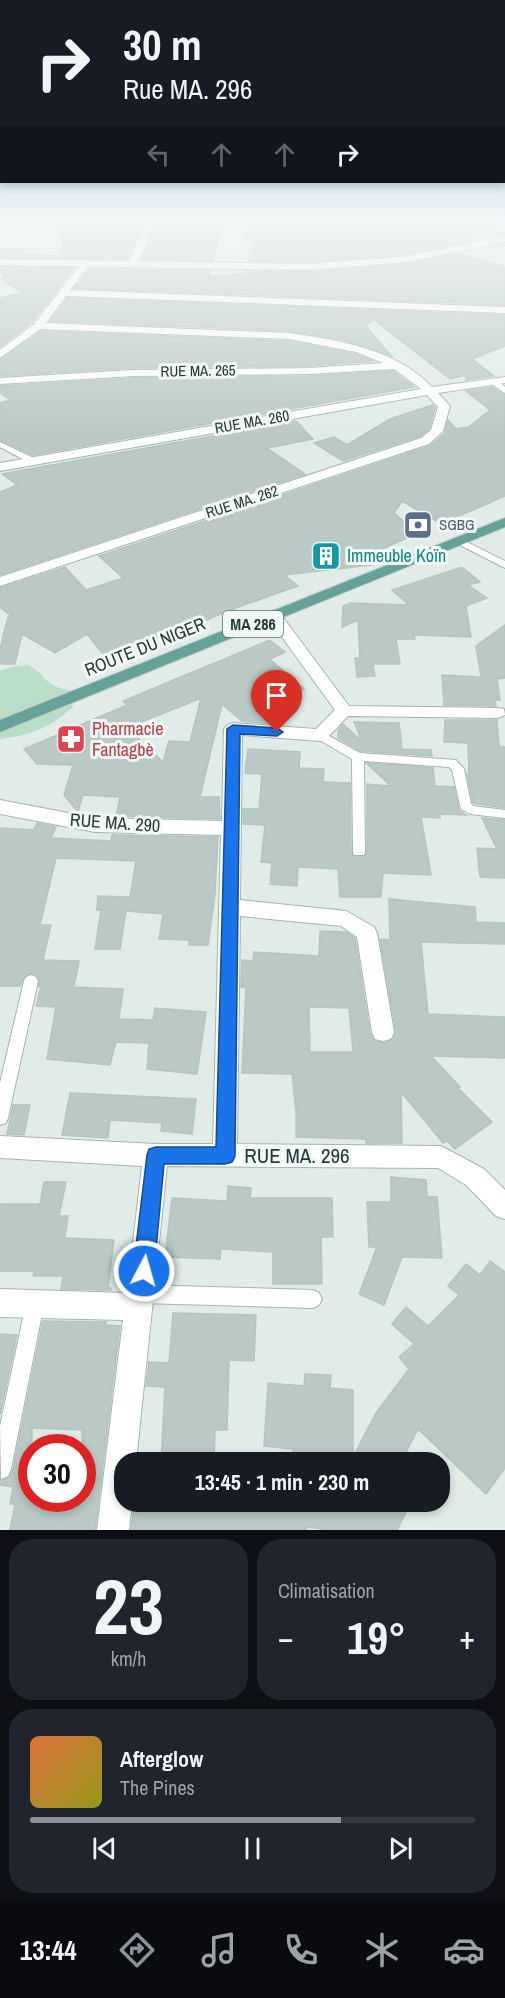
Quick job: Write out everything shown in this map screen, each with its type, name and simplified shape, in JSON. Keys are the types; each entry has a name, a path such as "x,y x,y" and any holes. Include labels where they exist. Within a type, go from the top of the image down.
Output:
{"main road":[{"name":"ROUTE DU NIGER","path":"0,726 505,522"}],"street":[{"path":"0,355 38,326 61,293 505,310"},
{"path":"491,309 505,302"},
{"path":"38,326 272,334 314,338 354,348 397,365 433,390"},
{"name":"RUE MA. 265","path":"0,381 133,373 217,370 309,371 397,365"},
{"name":"RUE MA. 260","path":"0,467 433,390 499,381"},
{"name":"RUE MA. 262","path":"0,582 425,441 437,431 444,406 433,390"},
{"path":"274,615 344,711"},
{"path":"225,1156 233,729 320,735 344,711 498,713"},
{"name":"RUE MA. 290","path":"0,807 95,825 232,828"},
{"path":"230,907 346,919 367,933 383,1032"},
{"name":"RUE MA. 296","path":"0,1148 156,1155 441,1157 475,1177 505,1207"},
{"path":"113,1530 156,1155"},
{"path":"0,1303 140,1301"}],"lane":[{"path":"499,381 505,391"},
{"path":"0,444 33,461"},
{"path":"459,541 505,565"},
{"path":"320,735 358,757 452,763 458,769 465,806 470,810 505,814"},
{"path":"358,757 359,852"},
{"path":"0,1118 31,981"},
{"path":"140,1301 313,1299"},
{"path":"1,1469 35,1304"}],"green space":[{"path":"28,665 49,683 69,690 73,707 40,729 0,739 0,671"}],"building":[{"path":"20,291 56,291 32,322 0,347 0,298 23,293"},
{"path":"160,291 505,291 505,305"},
{"path":"67,298 505,315 505,346 472,359 494,376 466,380 465,375 450,379 373,319 366,326 392,357 347,341 289,331 50,321"},
{"path":"41,331 289,341 355,354 373,361 309,366 133,368 0,376 0,360"},
{"path":"393,371 414,387 33,455 0,440 0,403 11,400 0,393 0,386 133,378 309,376"},
{"path":"492,387 505,395 505,496 441,524 402,501 394,513 418,533 362,558 372,565 284,575 298,586 182,630 120,650 123,654 107,659 87,634 55,653 22,634 15,664 0,664 0,649 8,617 11,616 0,607 0,588 65,567 86,590 123,578 99,556 430,446 445,433 448,420 456,429 469,427 490,410 466,391"},
{"path":"433,405 435,408 429,429 420,436 343,461 314,443 334,437 347,445 390,419"},
{"path":"296,421 313,439 267,448 305,474 0,575 0,492 17,485 2,474"},
{"path":"463,568 480,582 468,585 487,598 466,606 471,637 414,635 415,639 396,639 400,664 373,664 375,676 357,677 355,658 360,658 358,620 342,627 343,606 351,603 409,605 392,590"},
{"path":"505,625 505,678 497,679 500,700 495,700 496,706 444,705 442,675 481,677 476,646"},
{"path":"270,640 285,652 270,659 304,689 293,694 296,697 283,703 295,712 272,724 242,721 222,704 200,797 219,797 220,819 116,816 120,797 83,795 78,812 64,795 73,765 37,764 24,749 127,705 123,701","holes":["201,698 190,742 169,741 163,762 138,738 107,736"]},
{"path":"445,720 497,720 499,747 505,747 505,808 473,803 467,774 469,774 468,743 444,742"},
{"path":"354,722 399,723 402,749 431,750 432,756 361,751 338,738 338,730 343,724 362,741"},
{"path":"248,749 300,752 299,768 324,769 323,782 350,783 351,852 354,857 365,857 367,853 367,784 391,786 366,763 433,768 435,786 454,787 459,810 466,815 440,814 440,818 421,817 431,875 383,873 381,897 340,897 338,869 298,867 297,886 270,884 272,863 261,862 265,825 243,824 243,809 259,809 262,774 245,773"},
{"path":"482,818 505,820 505,878 480,877 477,848 497,849"},
{"path":"37,823 56,827 51,838 111,841 112,835 218,837 215,894 208,945 189,945 189,940 159,939 163,914 126,911 120,949 95,949 101,910 97,910 98,896 130,897 136,861 56,858 40,925 51,925 43,960 79,961 74,987 123,989 119,1019 153,1020 155,1008 206,1012 197,1074 147,1069 149,1043 116,1042 110,1065 47,1059 56,1007 36,1006 41,987 39,987 38,976 32,973 25,975 20,986 0,986 0,828 34,830"},
{"path":"389,899 475,907 476,922 505,923 505,944 421,942 428,1014 505,1017 505,1058 431,1056 460,1087 458,1088 492,1122 455,1149 447,1141 443,1143 401,1092 402,1143 366,1143 366,1139 296,1137 292,1074 242,1073 246,988 241,987 242,960 253,961 254,952 319,956 320,931 346,932 355,938 370,1033 374,1041 384,1043 393,1040 396,1032 380,939 390,940","holes":["309,1007 349,1008 353,1052 310,1052"]},
{"path":"70,1093 196,1099 192,1134 161,1131 162,1123 110,1120 108,1138 62,1135"},
{"path":"13,1105 30,1105 24,1135 7,1134"},
{"path":"391,1177 426,1180 427,1197 437,1197 442,1258 402,1257 384,1305 359,1294 377,1247 369,1247 367,1202 391,1202"},
{"path":"44,1182 66,1182 59,1216 68,1216 65,1238 114,1240 108,1288 111,1290 61,1289 63,1276 33,1276 34,1271 0,1271 0,1204 40,1204"},
{"path":"228,1186 251,1188 250,1198 332,1198 333,1237 321,1237 322,1284 273,1284 273,1252 221,1249 220,1259 165,1257 172,1198 227,1201"},
{"path":"490,1261 505,1272 505,1468 486,1494 450,1460 450,1452 442,1452 418,1429 406,1452 356,1452 376,1413 409,1369 399,1357 414,1344 392,1324 406,1307 428,1326 459,1295 448,1286 466,1264 480,1275"},
{"path":"173,1313 256,1315 254,1361 229,1360 227,1430 215,1430 214,1452 162,1452 165,1387 146,1386 149,1362 169,1363"},
{"path":"43,1321 106,1322 106,1325 120,1326 95,1530 10,1530 15,1504 10,1504 13,1487 0,1485 0,1481 9,1478 18,1444 18,1512 96,1512 96,1434 82,1434 82,1430 32,1428 32,1434 20,1434"},
{"path":"0,1334 17,1335 0,1415"},
{"path":"305,1374 331,1375 330,1388 353,1390 353,1452 293,1452 293,1449 264,1446 268,1383 304,1386"},
{"path":"133,1512 406,1512 397,1530 328,1530 307,1527 306,1530 131,1530"}],"place":[{"name":"SGBG","path":"418,525"},
{"name":"Immeuble Koïn","path":"326,556"},
{"name":"Pharmacie Fantagbè","path":"71,739"}],"route":[{"path":"144,1271 156,1155 225,1156 233,729 277,732"}]}
